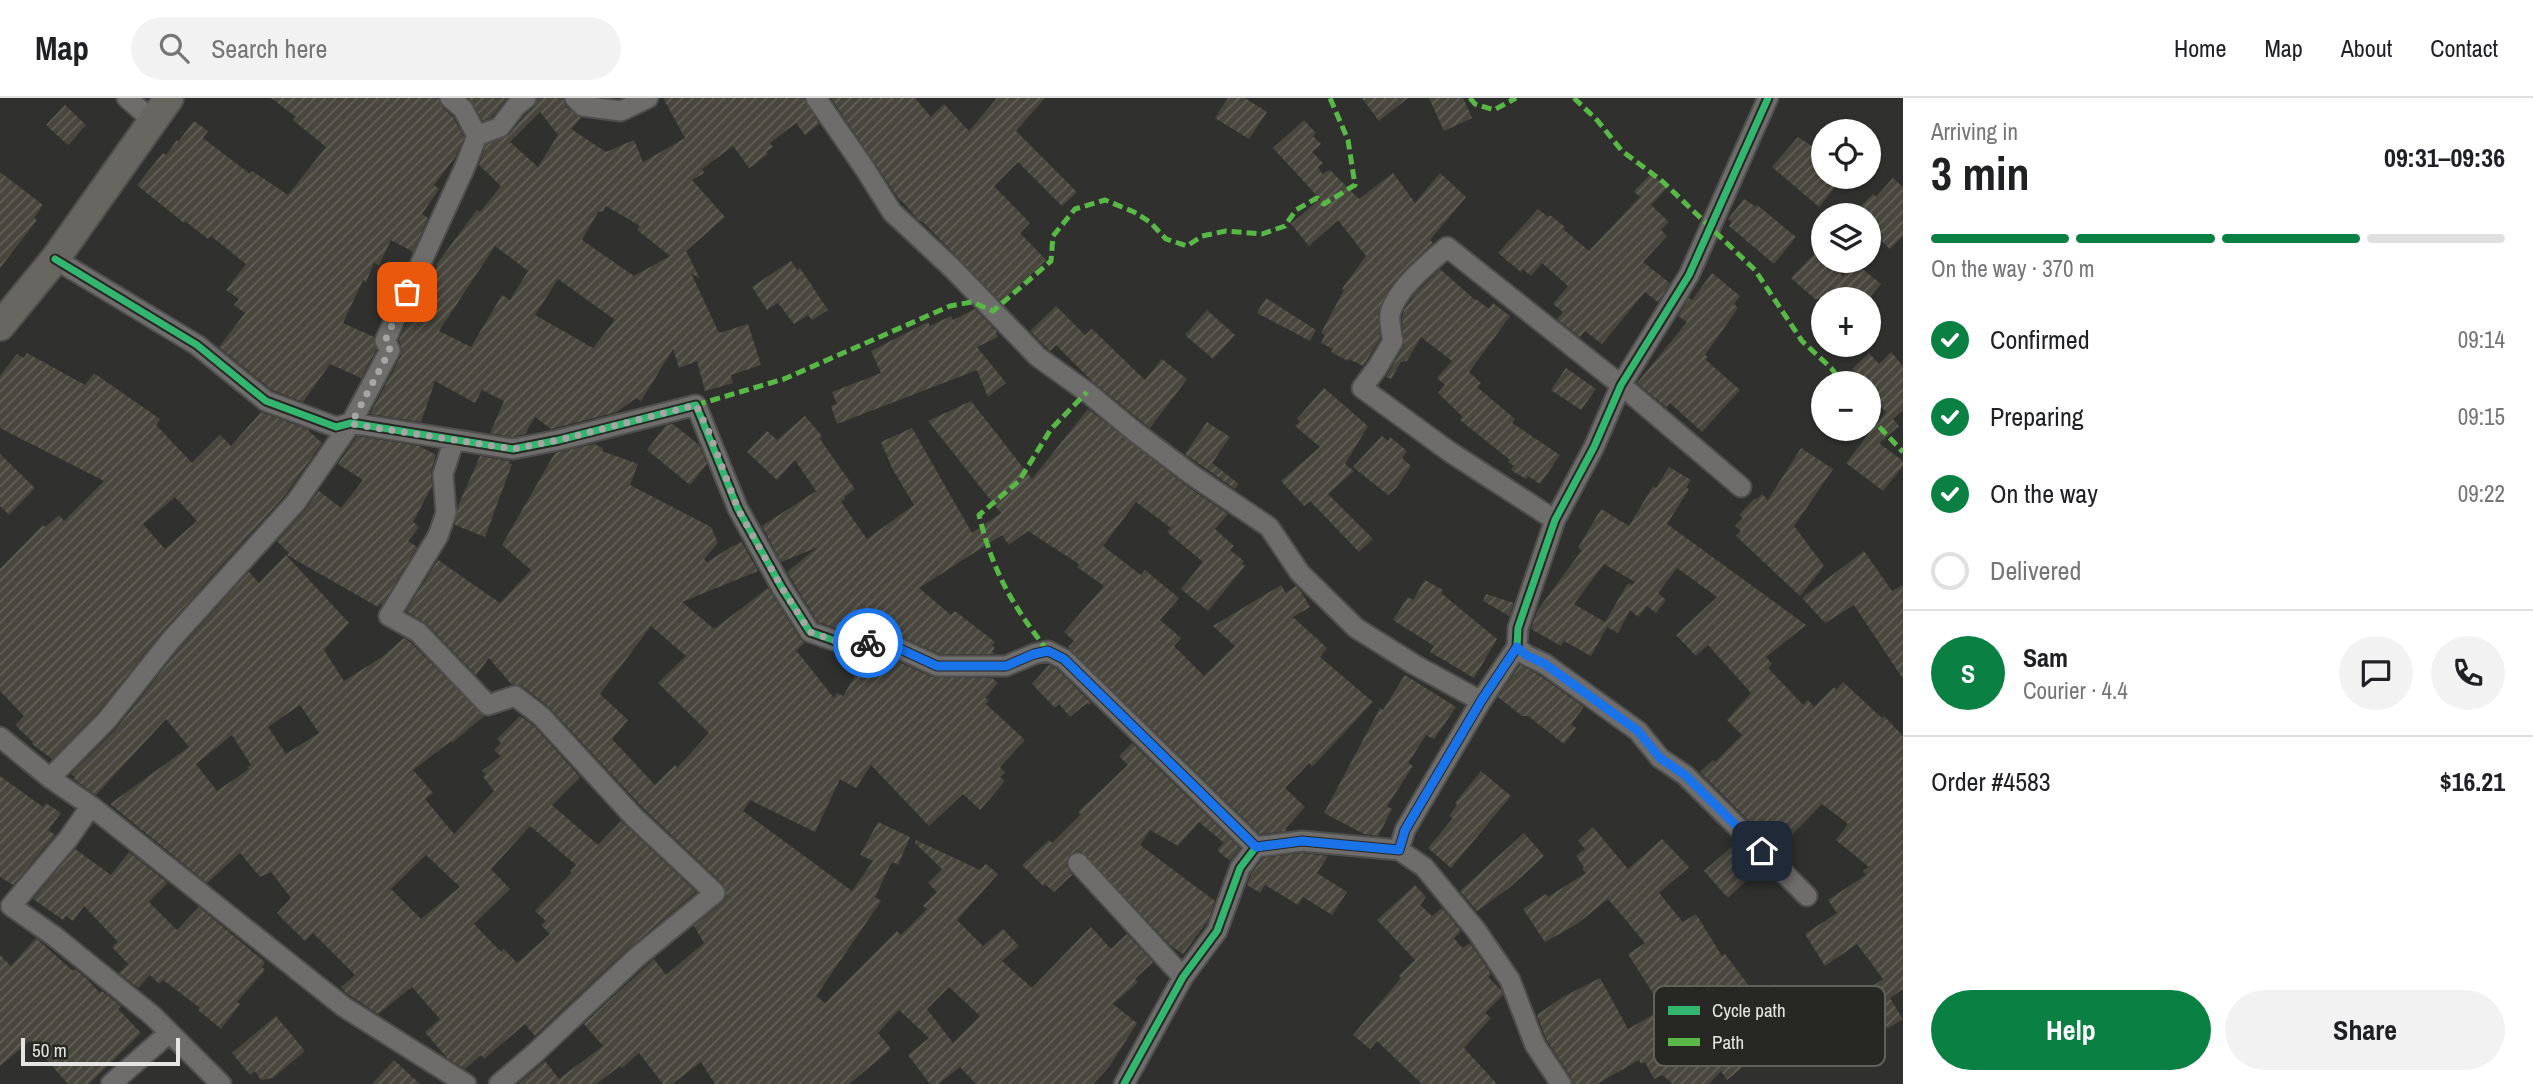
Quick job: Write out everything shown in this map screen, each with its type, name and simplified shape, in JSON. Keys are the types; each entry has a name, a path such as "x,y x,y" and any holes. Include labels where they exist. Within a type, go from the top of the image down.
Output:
{"main road":[{"path":"0,326 55,260 169,98"}],"street":[{"path":"127,98 153,121"},
{"path":"450,98 463,109 477,136"},
{"path":"50,778 107,720 170,642 296,502 351,424 390,350 385,341 477,136 500,127 516,106 526,98"},
{"path":"575,98 583,106 621,111 648,98"},
{"path":"816,98 892,212 952,268 1038,357 1182,467 1269,527 1300,573 1356,628 1415,665 1481,701"},
{"path":"1399,850 1405,830 1481,701 1517,647 1518,628 1555,520 1594,447 1621,385 1689,275 1769,98"},
{"path":"1555,520 1450,452 1362,388 1393,341 1390,312 1399,296 1421,270 1447,247 1621,385 1741,487"},
{"path":"55,260 197,345 266,401 336,427 351,424 513,449 696,405 738,509 810,632 850,646 883,641 937,666 1006,666 1048,651 1064,659 1256,847"},
{"path":"454,440 443,474 446,513 438,536 389,616 418,632 488,705 515,696 541,716 634,817 715,893 637,957 499,1084"},
{"path":"1517,647 1638,731 1660,758 1685,775 1807,896"},
{"path":"0,737 344,1007 466,1084"},
{"path":"91,806 68,839 11,906 54,936 153,1016 221,1084"},
{"path":"1124,1084 1183,977 1217,931 1240,869 1256,847 1302,841 1399,850 1424,867 1476,930 1510,980 1535,1045 1561,1084"},
{"path":"1078,863 1183,977"},
{"path":"111,1084 169,1033"}],"building":[{"path":"271,98 438,98 464,137 456,156 434,185 439,189 422,214 428,218 413,252 391,240 379,265 374,263 366,282 363,280 343,323 374,337 376,350 361,378 330,364 303,402 272,390 219,347 245,313 234,305 239,299 226,290 246,264 211,236 208,239 185,221 184,223 137,185 194,121 208,131 203,138 250,174 252,171 288,195 326,147 293,120 296,117"},
{"path":"469,98 507,98 492,117 483,121"},
{"path":"538,98 563,98 566,107 581,118 571,129 606,152 634,140 643,162 685,138 663,98 804,98 819,124 805,135 796,123 770,143 773,147 766,152 768,154 749,168 733,146 702,169 704,173 692,180 725,217 686,251 700,279 691,273 719,333 748,324 761,365 731,375 733,383 705,391 697,361 679,368 673,349 641,401 636,398 617,412 551,429 535,417 525,434 513,437 490,433 504,401 482,390 475,403 435,381 421,422 370,414 401,356 399,340 420,295 438,266 436,265 477,210 480,212 501,186 479,165 486,145 509,135 534,107","holes":["540,112 558,135 538,167 510,142","606,206 640,226 637,230 670,256 634,276 582,240 598,212 603,211","495,246 528,271 510,300 502,295 471,347 439,331","558,279 615,320 593,348 535,315"]},
{"path":"831,98 915,98 931,117 944,104 969,131 997,98 1045,98 1016,131 1077,192 1062,206 1018,162 994,186 1030,223 1020,233 1046,260 1001,302 901,202"},
{"path":"1228,98 1245,98 1267,112 1249,139 1215,118"},
{"path":"1362,98 1408,98 1379,121"},
{"path":"1429,98 1463,98 1472,118 1444,131"},
{"path":"65,105 86,125 68,145 46,125"},
{"path":"1304,120 1316,133 1313,136 1321,144 1312,152 1323,163 1318,167 1322,174 1330,170 1359,199 1393,173 1415,203 1440,173 1466,197 1430,240 1433,243 1405,269 1388,290 1378,313 1380,339 1363,366 1331,352 1333,349 1321,343 1325,335 1321,333 1344,290 1342,289 1366,256 1338,220 1309,246 1291,224 1320,199 1273,148"},
{"path":"1798,137 1811,146 1811,189 1833,189 1822,203 1814,203 1772,167"},
{"path":"0,172 43,205 34,218 37,220 0,268"},
{"path":"1652,173 1667,188 1651,205 1669,222 1661,230 1667,236 1643,262 1670,283 1658,302 1645,292 1602,344 1585,331 1580,337 1557,319 1563,312 1553,304 1568,286 1542,263 1531,276 1523,269 1521,272 1498,253 1538,209 1565,227 1563,229 1589,251 1640,197 1634,191"},
{"path":"1893,178 1903,187 1903,236 1890,249 1881,240 1881,203 1864,203 1873,194 1876,197"},
{"path":"1744,199 1756,207 1757,205 1796,237 1774,264 1729,226 1732,222 1728,219"},
{"path":"1811,257 1811,273 1840,273 1843,276 1846,273 1867,273 1881,284 1878,287 1811,287 1811,296 1791,278"},
{"path":"791,261 797,270 800,268 828,310 812,320 808,315 794,324 778,303 767,310 752,287"},
{"path":"1440,269 1475,300 1489,309 1493,303 1510,316 1469,372 1481,383 1477,387 1515,419 1512,423 1560,455 1540,484 1511,470 1514,466 1508,462 1510,460 1460,420 1463,417 1438,393 1445,385 1437,378 1452,361 1421,337 1407,361 1401,362 1391,379 1386,377 1404,346 1404,310 1415,294"},
{"path":"1712,273 1740,296 1734,304 1738,308 1705,355 1708,357 1706,360 1740,390 1702,432 1670,403 1666,407 1637,383 1687,322 1678,316 1689,298 1692,300"},
{"path":"1266,298 1316,330 1310,341 1257,313"},
{"path":"1056,306 1085,335 1092,329 1145,380 1162,359 1187,379 1150,428 1092,381 1056,345 1050,351 1030,331"},
{"path":"975,309 996,331 998,337 977,347 1006,383 988,397 977,370 837,424 831,406 837,404 832,392 881,373 871,351 928,322 930,326 951,316 953,320"},
{"path":"1207,310 1235,335 1213,359 1185,335"},
{"path":"1891,352 1903,366 1903,410 1893,419 1899,426 1879,443 1903,461 1903,466 1883,491 1846,463 1863,441 1881,441 1881,418 1886,412 1881,406 1881,371 1852,369 1865,357 1873,357 1879,364"},
{"path":"27,353 85,385 94,373 160,419 156,425 192,463 220,435 231,446 261,412 307,429 322,443 286,494 161,633 98,712 52,759 32,744 15,725 24,716 0,691 0,569 43,525 45,527 59,515 64,521 104,481 0,428 0,376 17,354 24,358","holes":["175,497 197,521 165,549 143,524"]},
{"path":"1566,368 1596,389 1581,410 1551,390"},
{"path":"1324,388 1368,426 1345,464 1354,471 1328,494 1373,539 1359,552 1310,501 1304,506 1281,481 1320,447 1295,426 1300,421 1297,419"},
{"path":"971,401 1032,479 1088,409 1185,485 1228,514 1215,529 1234,546 1230,550 1244,561 1242,564 1245,566 1208,611 1181,589 1203,562 1167,532 1171,528 1136,502 1103,546 1141,575 1145,570 1179,598 1160,620 1181,638 1174,646 1204,676 1235,646 1213,626 1281,585 1286,593 1296,586 1300,590 1310,607 1293,617 1327,648 1320,657 1373,702 1312,767 1309,763 1285,788 1305,807 1285,829 1287,831 1260,834 1068,647 1074,641 1064,632 1104,586 1077,567 1079,564 1028,531 1009,545 1002,535 919,588 951,615 955,611 995,642 992,651 995,654 940,654 887,630 851,633 818,622 787,572 818,547 781,562 762,526 816,491 795,460 777,480 747,452 767,431 777,440 805,416 822,436 820,439 855,489 841,502 867,539 914,505 892,468 881,442 912,428 972,533 1001,513 928,421"},
{"path":"1207,422 1230,437 1212,463 1239,484 1235,489 1185,454"},
{"path":"673,424 699,445 707,464 690,485 647,450 666,425"},
{"path":"357,436 419,446 436,455 431,471 432,486 413,522 419,527 408,541 417,547 382,605 380,603 378,607 287,555 289,553 277,541 319,491 341,508 363,480 338,464"},
{"path":"1382,436 1388,441 1390,437 1407,451 1402,458 1411,466 1388,495 1353,467"},
{"path":"594,444 603,448 602,451 638,464 630,485 711,527 718,543 704,559 707,562 741,542 758,571 682,602 714,629 768,588 805,643 796,650 834,698 837,693 843,696 860,668 853,664 857,657 881,654 932,677 992,678 998,683 985,698 989,700 986,704 1025,740 1000,767 1005,772 1000,777 1005,781 980,810 963,794 929,826 871,765 856,788 840,779 815,832 750,800 743,811 852,891 873,861 860,855 878,822 910,837 898,865 893,862 890,865 875,897 881,901 816,996 825,1003 897,931 901,935 927,909 923,906 937,892 928,883 942,869 915,843 916,840 980,870 986,864 998,874 957,920 983,946 1003,929 1019,946 1002,961 1032,988 1091,927 1111,949 1127,934 1153,962 1135,979 1138,982 1113,1004 1137,1023 1109,1067 1093,1084 976,1084 960,1067 938,1084 930,1084 908,1055 929,1038 899,1010 878,1033 891,1049 849,1084 715,1084 701,1062 672,1084 663,1084 639,1053 622,1068 620,1066 596,1084 518,1084 545,1061 559,1079 603,1046 584,1024 654,959 666,975 704,943 694,926 727,896 723,884 643,808 548,706 522,686 511,684 489,658 476,675 427,624 406,611 438,560 500,603 531,570 502,545 555,453","holes":["651,626 686,656 658,683 709,733 677,768 675,765 655,785 612,739 628,720 600,694","949,987 980,1016 953,1043 927,1009"]},
{"path":"1801,448 1833,469 1794,526 1824,566 1800,596 1736,536 1741,531 1735,526 1743,518 1739,515 1755,498 1756,500 1762,494 1768,500"},
{"path":"0,454 35,488 9,515 0,506"},
{"path":"480,456 510,461 512,464 485,537 455,525 458,506"},
{"path":"1669,467 1691,480 1686,488 1689,489 1667,524 1806,625 1766,657 1772,664 1768,668 1803,705 1808,700 1814,707 1843,682 1882,718 1884,716 1903,736 1903,989 1890,998 1903,1019 1887,1029 1885,986 1872,986 1883,979 1857,944 1825,966 1805,934 1837,913 1828,900 1866,875 1863,871 1869,867 1836,840 1848,824 1822,804 1787,840 1784,837 1774,846 1700,772 1713,760 1715,762 1742,735 1727,720 1751,693 1708,645 1696,656 1676,635 1717,597 1677,568 1658,593 1666,600 1656,613 1647,606 1638,617 1630,610 1618,633 1607,627 1591,656 1564,641 1561,646 1531,629 1537,611 1582,550 1578,548 1601,509 1629,526 1653,486 1656,488","holes":["1604,564 1635,582 1632,585 1628,583 1605,622 1574,604"]},
{"path":"1864,551 1892,591 1903,585 1903,679 1854,605 1825,623 1802,598"},
{"path":"286,555 349,623 324,650 344,681 382,657 404,638 484,716 452,743 451,741 413,770 433,793 425,799 454,834 494,791 483,777 486,774 482,771 501,756 494,750 501,743 497,739 520,716 533,725 580,777 552,805 598,845 621,821 696,892 629,948 535,1036 525,1024 484,1059 481,1055 465,1069 447,1058 425,1032 440,1019 412,987 378,1014 346,993 341,987 355,975 313,933 305,941 277,913 291,898 271,872 260,877 240,853 207,883 110,804 189,747 166,719 96,795 71,774 116,729 179,649 249,572 259,583","holes":["300,705 319,733 286,754 268,727","232,735 251,765 217,791 196,764","530,826 576,865 535,911 546,921 541,925 550,934 517,963 504,949 501,952 474,924 510,889 491,869","426,855 460,887 421,919 391,889"]},
{"path":"1425,580 1443,590 1441,593 1497,639 1474,678 1430,652 1434,646 1393,620 1408,597 1413,600"},
{"path":"1486,594 1514,603 1509,616 1483,601"},
{"path":"1049,665 1057,669 1091,703 1087,703 1070,717 1059,704 1055,708 1032,684"},
{"path":"1520,665 1584,707 1571,724 1576,728 1564,744 1498,697"},
{"path":"1405,675 1456,707 1434,739 1426,735 1408,763 1413,766 1387,806 1392,809 1378,836 1364,834 1324,813 1380,708 1383,710"},
{"path":"1132,743 1240,848 1230,861 1217,850 1224,843 1199,822 1178,846 1150,830 1140,845 1215,901 1208,921 1183,954 1171,946 1082,852 1076,851 1069,855 1066,865 1072,875 1054,892 1045,884 1043,886 1022,865 1049,840 1052,843 1081,814 1078,812 1128,765 1119,756"},
{"path":"1481,771 1511,796 1451,868 1428,848 1453,818 1449,816 1457,805 1455,803"},
{"path":"0,776 43,807 46,803 61,813 48,830 55,835 13,885 0,877"},
{"path":"1593,827 1628,869 1662,839 1689,867 1659,893 1683,922 1696,914 1722,956 1725,954 1749,986 1654,986 1654,995 1628,954 1645,943 1608,899 1577,924 1545,942 1523,909 1586,873 1576,856 1585,849 1578,841"},
{"path":"1524,833 1544,856 1509,888 1477,911 1460,891"},
{"path":"1736,843 1761,867 1728,898 1704,871"},
{"path":"75,849 111,875 129,852 168,883 149,902 177,930 199,907 265,962 262,967 265,970 237,1002 240,1004 221,1029 198,1010 200,1008 163,980 159,984 150,975 138,988 119,973 128,964 112,947 118,942 84,906 73,921 66,916 63,920 33,899"},
{"path":"1302,853 1328,856 1317,873 1347,892 1332,915 1303,897 1298,905 1265,885 1260,893 1247,885 1251,874 1263,858"},
{"path":"1415,885 1426,897 1420,905 1432,916 1442,908 1461,931 1454,938 1462,948 1470,943 1491,974 1488,977 1501,990 1503,995 1485,1013 1491,1018 1464,1048 1497,1084 1422,1084 1377,1041 1370,1049 1353,1035 1401,978 1399,976 1415,960 1377,920"},
{"path":"36,938 73,971 75,969 86,978 100,993 102,991 121,1006 118,1009 141,1033 89,1084 68,1084 30,1041 0,1066 0,955 11,966"},
{"path":"1600,978 1628,1029 1654,1014 1654,1066 1744,1066 1727,1080 1721,1071 1709,1084 1673,1084 1662,1075 1654,1079 1645,1062 1641,1064 1639,1060 1597,1084 1573,1084 1546,1039 1537,1015 1561,998"},
{"path":"276,1016 305,1051 273,1078 261,1080 255,1071 250,1075 232,1053"},
{"path":"394,1060 420,1084 372,1084"}],"marked path":[{"path":"696,405 784,379 950,306 972,302 993,311 1051,261 1053,236 1075,209 1105,200 1150,222 1166,239 1187,246 1202,236 1226,231 1262,234 1285,226 1296,210 1317,198 1324,204 1355,185 1348,140 1330,98"},
{"path":"1470,98 1475,104 1494,110 1516,98"},
{"path":"1574,98 1597,120 1622,151 1662,181 1755,270 1802,341 1833,371"},
{"path":"1048,651 1005,587 979,515 1019,481 1051,429 1087,392"},
{"path":"1881,429 1903,452"}],"cycle path":[{"path":"1124,1084 1183,977 1217,931 1240,868 1256,847 1302,841 1399,850 1405,830 1481,701 1517,647 1518,628 1555,520 1594,447 1621,385 1689,275 1768,98"},
{"path":"55,259 197,345 266,401 336,427 351,423 513,449 696,405 738,509 810,632 850,646 883,641 937,666 1006,666 1048,651 1064,659 1256,847"}],"way so far":[{"path":"407,292 385,341 390,350 351,424 513,449 696,405 738,509 810,632 850,646 868,643"}],"route":[{"path":"868,643 883,641 937,666 976,668 1006,666 1048,651 1064,659 1256,847 1302,841 1399,850 1405,830 1481,701 1517,647 1638,731 1660,758 1685,775 1762,851"}]}
